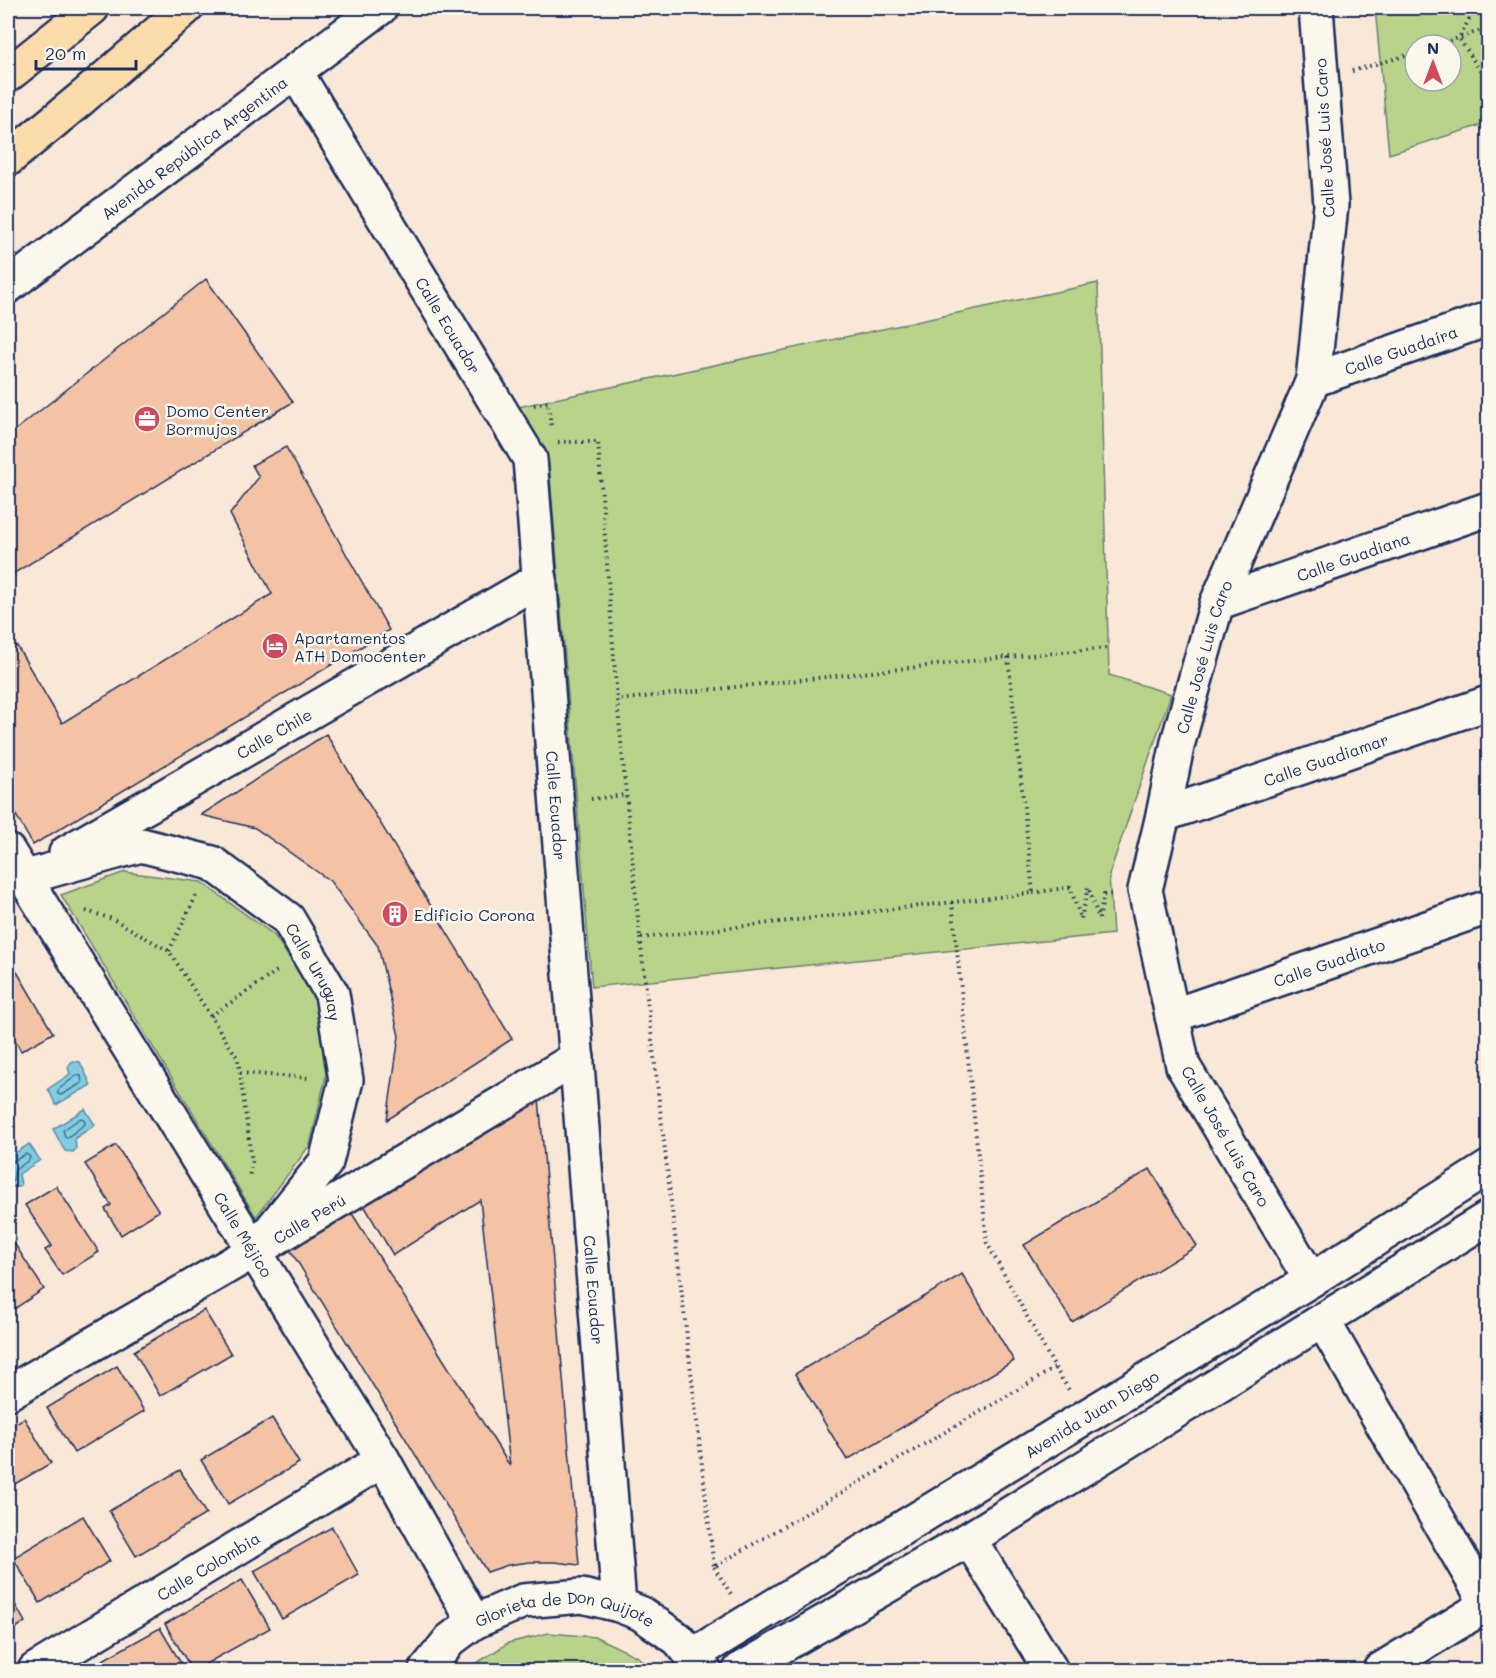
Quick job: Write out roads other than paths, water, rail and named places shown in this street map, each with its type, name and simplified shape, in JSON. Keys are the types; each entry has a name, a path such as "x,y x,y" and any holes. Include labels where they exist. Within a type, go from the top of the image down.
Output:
{"highway":[{"path":"8,75 92,8"},
{"path":"8,159 186,8"}],"street":[{"name":"Avenida República Argentina","path":"8,286 380,8"},
{"name":"Calle José Luis Caro","path":"1311,1280 1183,1066 1145,890 1178,742 1217,603 1313,380 1331,205 1316,8"},
{"name":"Calle Ecuador","path":"295,71 530,459 619,1605"},
{"name":"Calle Guadaíra","path":"1313,380 1488,320"},
{"name":"Calle Guadiana","path":"1217,603 1488,509"},
{"name":"Calle Chile","path":"13,872 540,579"},
{"name":"Calle Guadiamar","path":"1163,816 1488,704"},
{"name":"Calle Uruguay","path":"13,872 141,844 212,864 288,919 332,994 346,1080 326,1162 254,1251"},
{"name":"Calle Méjico","path":"13,872 44,912 383,1460 474,1622"},
{"name":"Calle Guadiato","path":"1172,1016 1488,907"},
{"name":"Calle Perú","path":"8,1393 254,1251 577,1058"},
{"name":"Avenida Juan Diego","path":"698,1663 1488,1168"},
{"path":"740,1671 969,1539 1488,1218"},
{"path":"1323,1321 1488,1605 1380,1671"},
{"name":"Calle Colombia","path":"35,1671 383,1460"},
{"path":"969,1539 1051,1671"},
{"name":"Glorieta de Don Quijote","path":"426,1671 450,1640 474,1622 523,1601 582,1596 640,1613 678,1639 698,1663"}],"water":[{"path":"72,1061 80,1062 91,1085 56,1105 48,1089 70,1074 68,1067"},
{"path":"85,1109 95,1125 75,1138 76,1149 73,1152 65,1151 53,1129"},
{"path":"29,1144 40,1160 19,1174 21,1185 10,1187 8,1158"}],"place":[{"name":"Domo Center Bormujos","path":"147,419"},
{"name":"Apartamentos ATH Domocenter","path":"275,646"},
{"name":"Edificio Corona","path":"395,914"}]}
